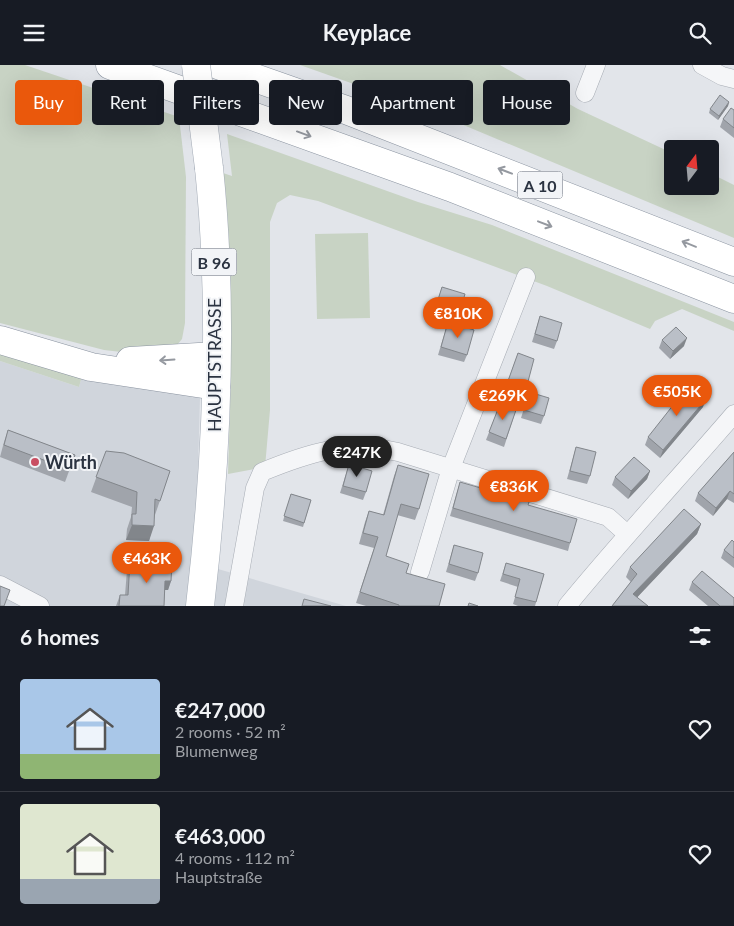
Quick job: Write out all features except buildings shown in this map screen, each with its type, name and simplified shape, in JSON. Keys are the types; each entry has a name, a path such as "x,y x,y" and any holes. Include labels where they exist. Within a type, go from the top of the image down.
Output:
{"main road":[{"name":"A 10","path":"110,65 450,187 734,299"},
{"name":"HAUPTSTRASSE","path":"196,65 209,168 214,251 216,356 212,482 200,606"},
{"name":"A 10","path":"218,65 356,113 734,262"},
{"path":"0,332 66,351 115,360 140,361 216,356"},
{"path":"0,340 91,367 216,386"}],"street":[{"path":"585,93 596,65"},
{"path":"702,65 722,76 734,79"},
{"path":"420,572 451,469 526,277"},
{"path":"567,606 627,534 701,454 734,414"},
{"path":"234,606 255,488 262,472 329,449 349,446 381,448 608,517 627,534"},
{"path":"0,585 40,606"}],"shaded area":[{"path":"0,361 79,387 82,376 200,398 197,502 187,606 0,606"},
{"path":"218,569 346,606 212,606"}],"green space":[{"path":"0,65 25,65 69,80 15,80 15,125 82,125 82,84 92,88 92,125 164,125 164,112 174,115 174,125 180,125 186,177 185,323 182,339 177,345 130,353 104,350 0,323"},
{"path":"300,65 500,65 527,80 483,80 483,125 570,125 570,104 664,149 664,195 719,195 719,178 734,185 734,238 464,125 473,125 473,80 352,80 352,83"},
{"path":"227,134 418,202 492,225 734,322 734,331 682,309 655,321 650,329 547,286 318,201 290,195 277,203 270,222 270,410 265,467 228,474 231,373 223,173 232,176"},
{"path":"368,233 370,318 317,319 315,234"},
{"path":"0,346 82,376 79,387 0,361"}],"place":[{"name":"Würth","path":"35,462"}]}
